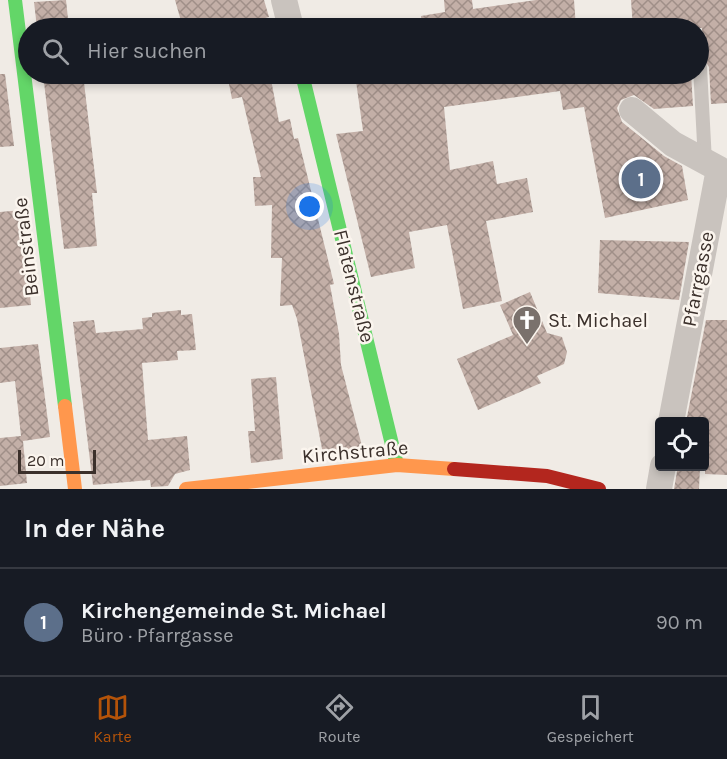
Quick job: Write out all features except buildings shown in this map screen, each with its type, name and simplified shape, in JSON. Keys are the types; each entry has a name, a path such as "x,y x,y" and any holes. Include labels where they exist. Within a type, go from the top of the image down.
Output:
{"street":[{"name":"Beinstraße","path":"15,0 18,24"},
{"path":"284,0 288,18"},
{"name":"Beinstraße","path":"25,84 75,489"},
{"name":"Flatenstraße","path":"304,84 397,465"},
{"path":"632,110 673,144 717,167"},
{"name":"Pfarrgasse","path":"672,417 717,167"},
{"name":"Kirchstraße","path":"186,489 397,465 547,476 599,489"},
{"path":"659,489 662,471"}],"lane":[{"path":"703,84 717,167"}],"traffic: fast":[{"path":"15,0 18,24"},
{"path":"25,84 65,406"},
{"path":"304,84 397,465"}],"traffic: slow":[{"path":"65,406 75,489"},
{"path":"186,489 397,465 454,469"}],"traffic: jam":[{"path":"454,469 547,476 599,489"}],"place":[{"name":"Kirchengemeinde St. Michael","path":"641,179"},
{"name":"St. Michael","path":"527,346"}]}
